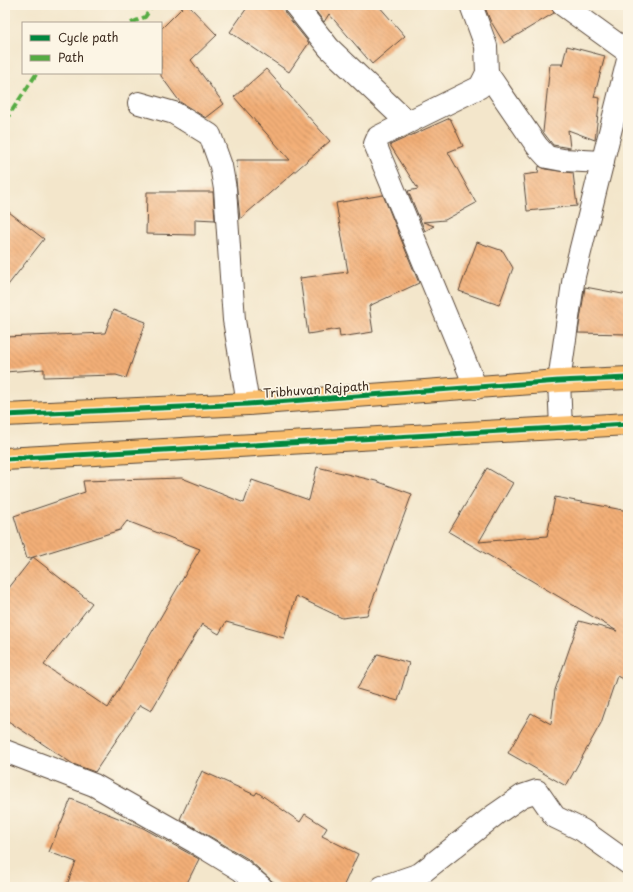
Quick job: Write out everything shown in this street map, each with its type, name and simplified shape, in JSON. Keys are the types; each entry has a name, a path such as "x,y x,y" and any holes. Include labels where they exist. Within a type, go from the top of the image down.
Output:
{"highway":[{"name":"Tribhuvan Rajpath","path":"5,415 248,404 559,381 628,378"},
{"path":"5,459 628,424"}],"street":[{"path":"295,5 329,48 407,122"},
{"path":"471,5 486,46 487,73 480,87 378,137 375,144 476,388"},
{"path":"564,5 628,52"},
{"path":"561,428 559,381 574,276 628,60"},
{"path":"487,73 546,157 563,160 603,162"},
{"path":"140,103 174,114 210,136 221,166 225,189 234,320 248,404"},
{"path":"5,751 94,785 195,842 241,870 261,887"},
{"path":"382,887 420,874 496,814 522,796 537,791 556,817 582,830 628,863"}],"building":[{"path":"185,5 188,5 217,35 191,60 224,104 206,118 180,102 161,76 162,28"},
{"path":"249,5 283,5 285,13 309,43 289,72 230,32"},
{"path":"311,5 378,5 405,36 372,64 329,14 324,22"},
{"path":"484,5 551,5 554,13 504,43 490,20"},
{"path":"567,46 605,56 594,97 600,98 595,140 568,130 570,148 553,145 543,132 550,64 562,64 562,66"},
{"path":"266,69 330,141 240,219 236,180 237,160 290,160 234,97"},
{"path":"450,118 463,146 448,152 476,203 445,220 423,222 434,226 425,231 408,191 418,189 390,145"},
{"path":"539,166 545,169 573,173 577,206 527,211 523,175 538,173"},
{"path":"147,192 213,192 215,220 195,219 195,235 146,234"},
{"path":"383,195 419,283 369,306 373,332 340,337 339,329 308,334 300,278 348,272 336,203"},
{"path":"5,209 44,239 5,289"},
{"path":"477,242 503,251 513,268 499,305 459,291"},
{"path":"585,287 628,295 628,334 578,333"},
{"path":"113,310 146,322 126,378 116,375 44,377 44,369 5,372 5,337 105,333"},
{"path":"317,467 376,481 412,494 367,615 342,618 296,596 284,638 226,622 219,634 202,624 151,711 140,705 95,772 73,764 5,719 5,593 33,557 27,559 14,516 85,492 83,481 182,478 244,503 252,480 309,500","holes":["127,521 200,549 108,708 44,665 92,603 33,557 120,530"]},
{"path":"487,468 513,483 479,542 547,536 555,497 628,511 628,682 617,676 601,723 566,786 508,753 531,713 551,724 555,690 579,621 617,631 449,532"},
{"path":"378,654 409,663 398,701 357,689"},
{"path":"202,771 255,795 257,792 300,822 305,814 327,828 322,836 358,854 343,887 282,887 272,881 248,859 180,819"},
{"path":"71,799 143,828 199,859 185,887 66,887 76,862 49,852"}],"marked path":[{"path":"133,22 145,17 153,5"},
{"path":"5,121 36,74"}],"cycle path":[{"path":"5,415 248,404 559,381 628,378"},
{"path":"5,459 628,424"}]}
